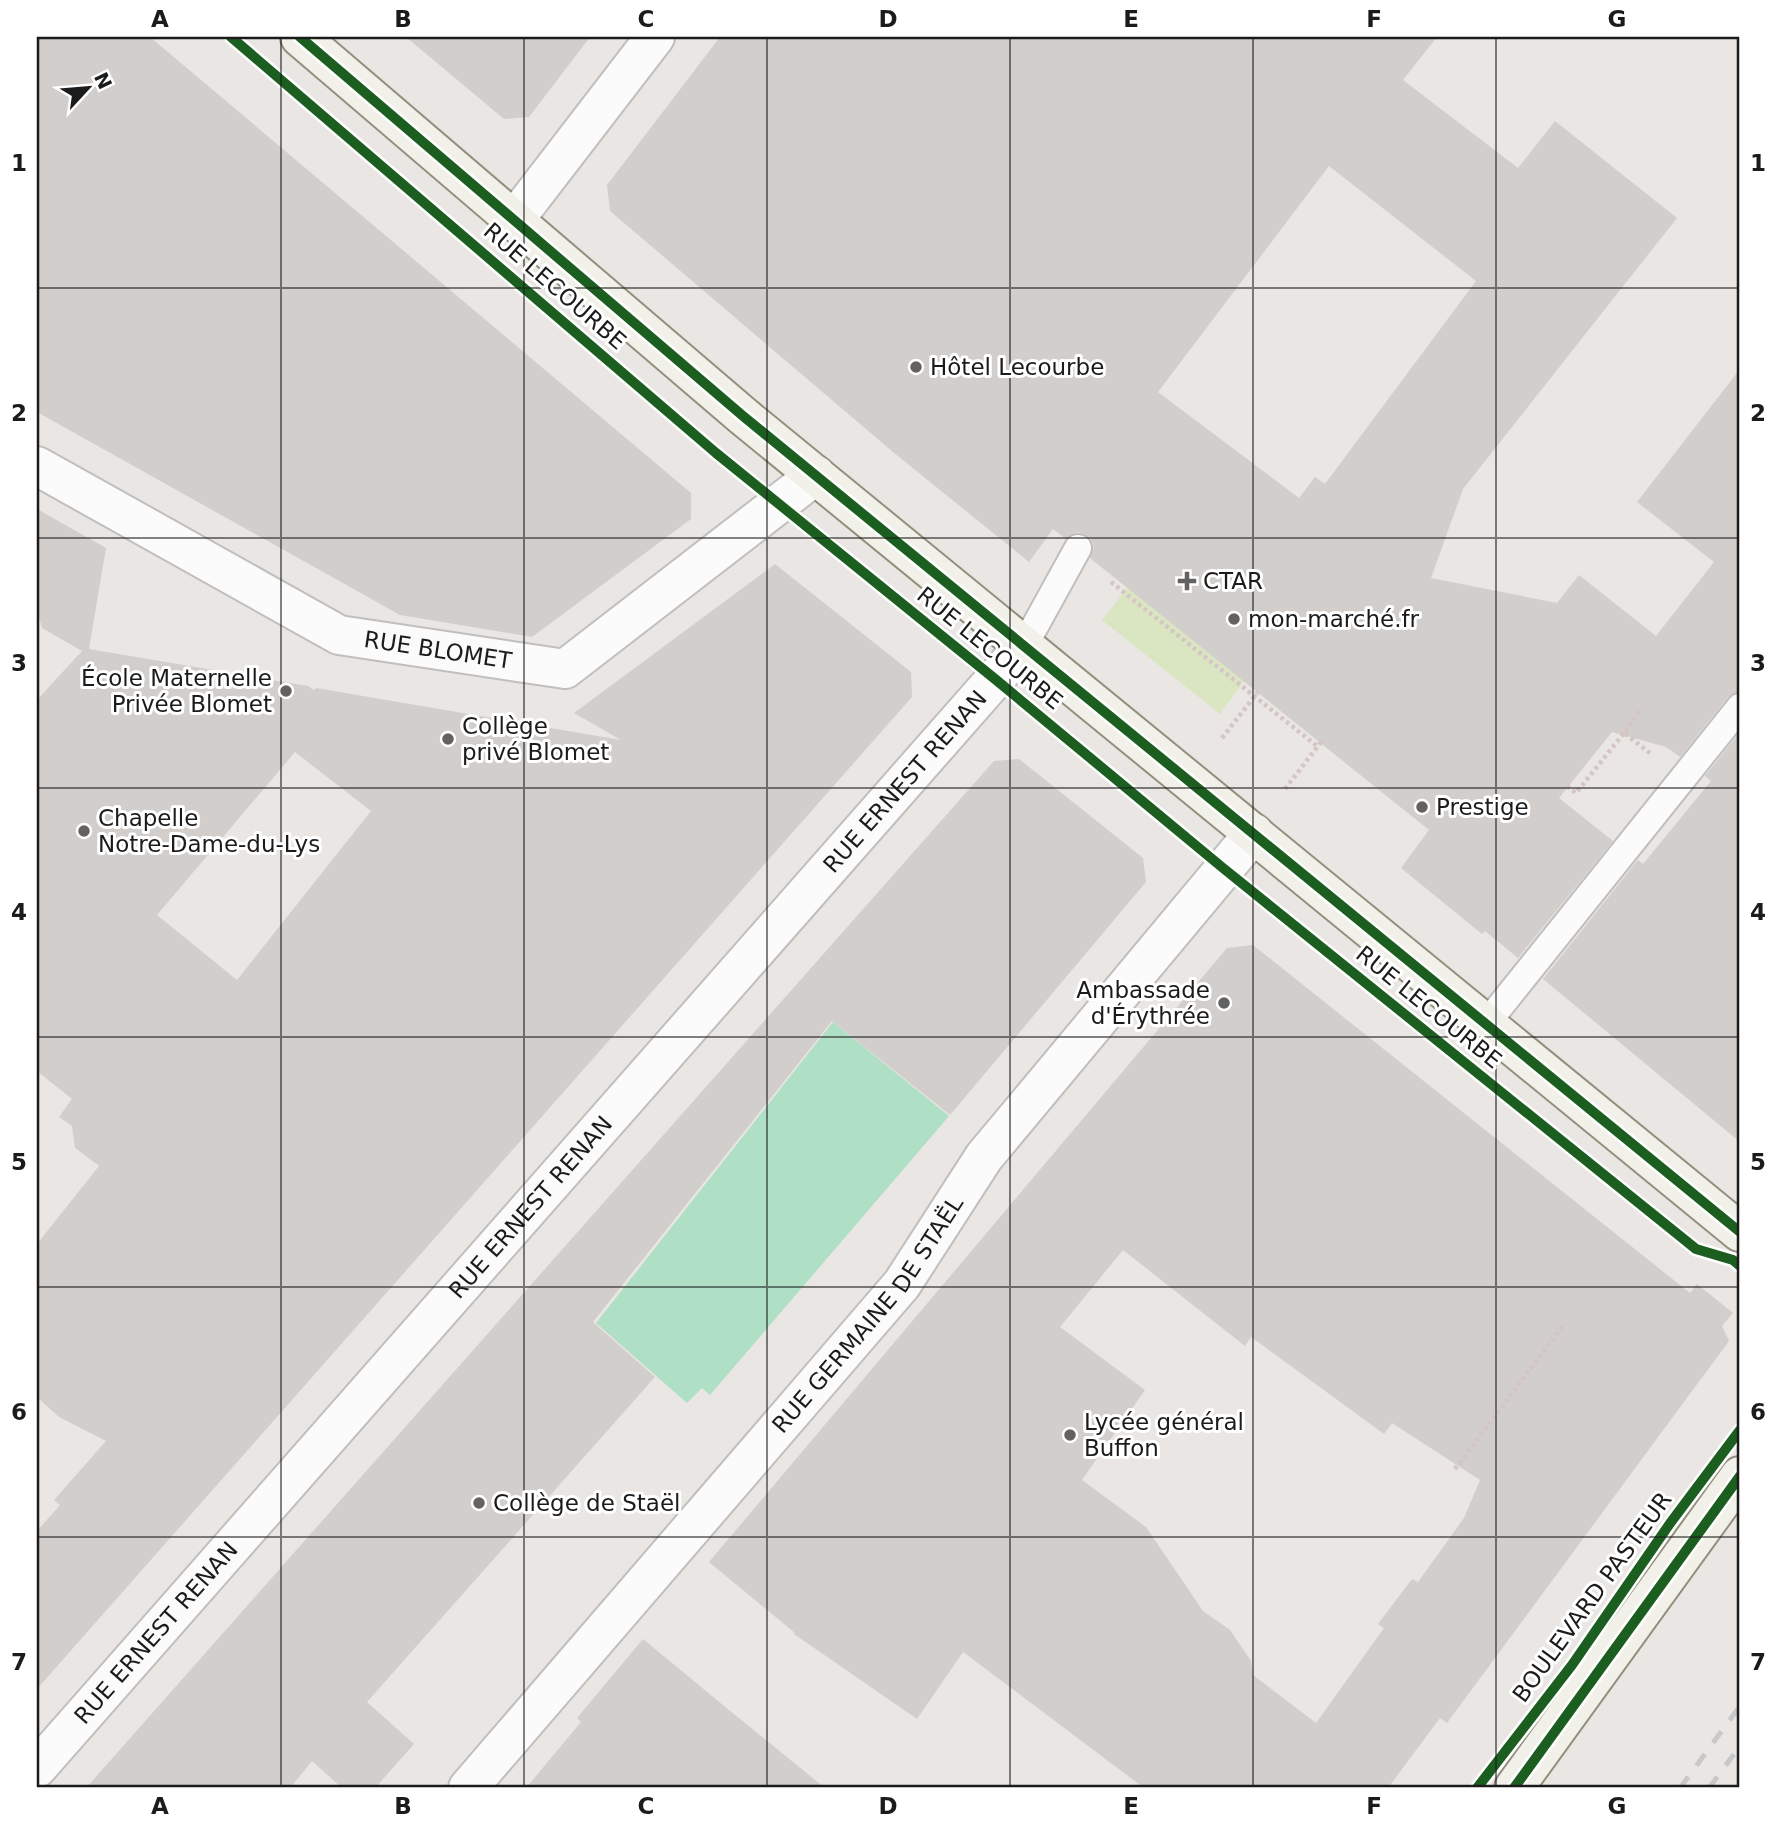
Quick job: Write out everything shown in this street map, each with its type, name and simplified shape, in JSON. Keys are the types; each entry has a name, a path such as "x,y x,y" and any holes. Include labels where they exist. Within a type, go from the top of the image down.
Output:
{"main road":[{"name":"RUE LECOURBE","path":"300,37 733,407 1740,1232"},
{"path":"1514,1788 1740,1476"}],"street":[{"path":"515,219 655,37"},
{"name":"RUE BLOMET","path":"37,466 339,635 565,669 816,475"},
{"name":"RUE ERNEST RENAN","path":"37,1768 1024,646"},
{"name":"RUE GERMAINE DE STAËL","path":"468,1788 902,1284 984,1157 1254,833"}],"lane":[{"path":"1024,646 1077,548"},
{"path":"1486,1024 1740,707"}],"path":[{"path":"1111,582 1319,744 1285,789"},
{"path":"1222,738 1256,694"},
{"path":"1567,786 1576,793 1624,733"},
{"path":"1455,1469 1565,1323"}],"green space":[{"path":"1128,587 1244,681 1220,714 1102,620"},
{"path":"833,1022 949,1116 710,1395 702,1388 687,1403 596,1323"}],"building":[{"path":"37,37 150,37 691,493 691,519 532,637 400,615 37,412"},
{"path":"406,37 590,37 529,117 504,119"},
{"path":"720,37 1437,37 1403,80 1518,168 1555,121 1677,218 1463,489 1431,578 1557,603 1579,575 1656,636 1714,562 1637,502 1740,369 1740,692 1728,697 1680,757 1666,747 1612,732 1559,798 1613,841 1518,958 1485,931 1482,934 1401,868 1429,830 1090,558 1094,547 1091,539 1077,532 1066,539 1053,529 1029,562 893,452 610,211 607,185","holes":["1329,166 1476,281 1325,484 1315,477 1299,498 1158,392"]},
{"path":"37,509 106,548 89,649 308,686 314,690 316,688 621,740 574,713 775,564 911,672 912,697 37,1689 37,1531 60,1505 54,1500 106,1441 59,1417 37,1397 37,1244 99,1166 75,1148 72,1126 59,1117 72,1099 37,1071 37,700 82,651 42,628 37,610","holes":["295,752 371,811 237,980 157,915"]},
{"path":"1740,732 1740,1142 1543,979 1638,860 1643,864 1711,781 1705,776"},
{"path":"1019,759 1143,858 1146,882 950,1115 832,1021 593,1322 655,1377 367,1702 414,1744 375,1788 342,1788 312,1761 290,1788 86,1788 994,761"},
{"path":"1253,945 1690,1293 1697,1284 1733,1313 1722,1326 1729,1341 1447,1723 1440,1718 1388,1788 1144,1788 963,1652 917,1719 794,1634 709,1562 1227,948","holes":["1123,1250 1245,1346 1251,1337 1384,1434 1392,1423 1480,1480 1464,1518 1418,1582 1412,1579 1378,1624 1384,1628 1316,1723 1253,1675 1251,1661 1230,1630 1203,1611 1146,1527 1082,1480 1145,1390 1060,1327"]},
{"path":"643,1639 825,1788 526,1788 581,1722 577,1718"}],"railway":[{"path":"1680,1788 1740,1706"},
{"path":"1709,1788 1740,1746"}],"cycle path":[{"path":"231,37 716,453 1223,868 1696,1249 1733,1260 1740,1266"},
{"path":"300,37 743,416 1740,1232"},
{"name":"BOULEVARD PASTEUR","path":"1477,1788 1572,1665 1671,1522 1740,1430"},
{"path":"1514,1788 1740,1476"}],"place":[{"name":"Hôtel Lecourbe","path":"916,367"},
{"name":"CTAR","path":"1187,581"},
{"name":"mon-marché.fr","path":"1234,619"},
{"name":"École Maternelle Privée Blomet","path":"286,691"},
{"name":"Collège privé Blomet","path":"448,739"},
{"name":"Prestige","path":"1422,807"},
{"name":"Chapelle Notre-Dame-du-Lys","path":"84,831"},
{"name":"Ambassade d'Érythrée","path":"1224,1003"},
{"name":"Lycée général Buffon","path":"1070,1435"},
{"name":"Collège de Staël","path":"479,1503"}]}
